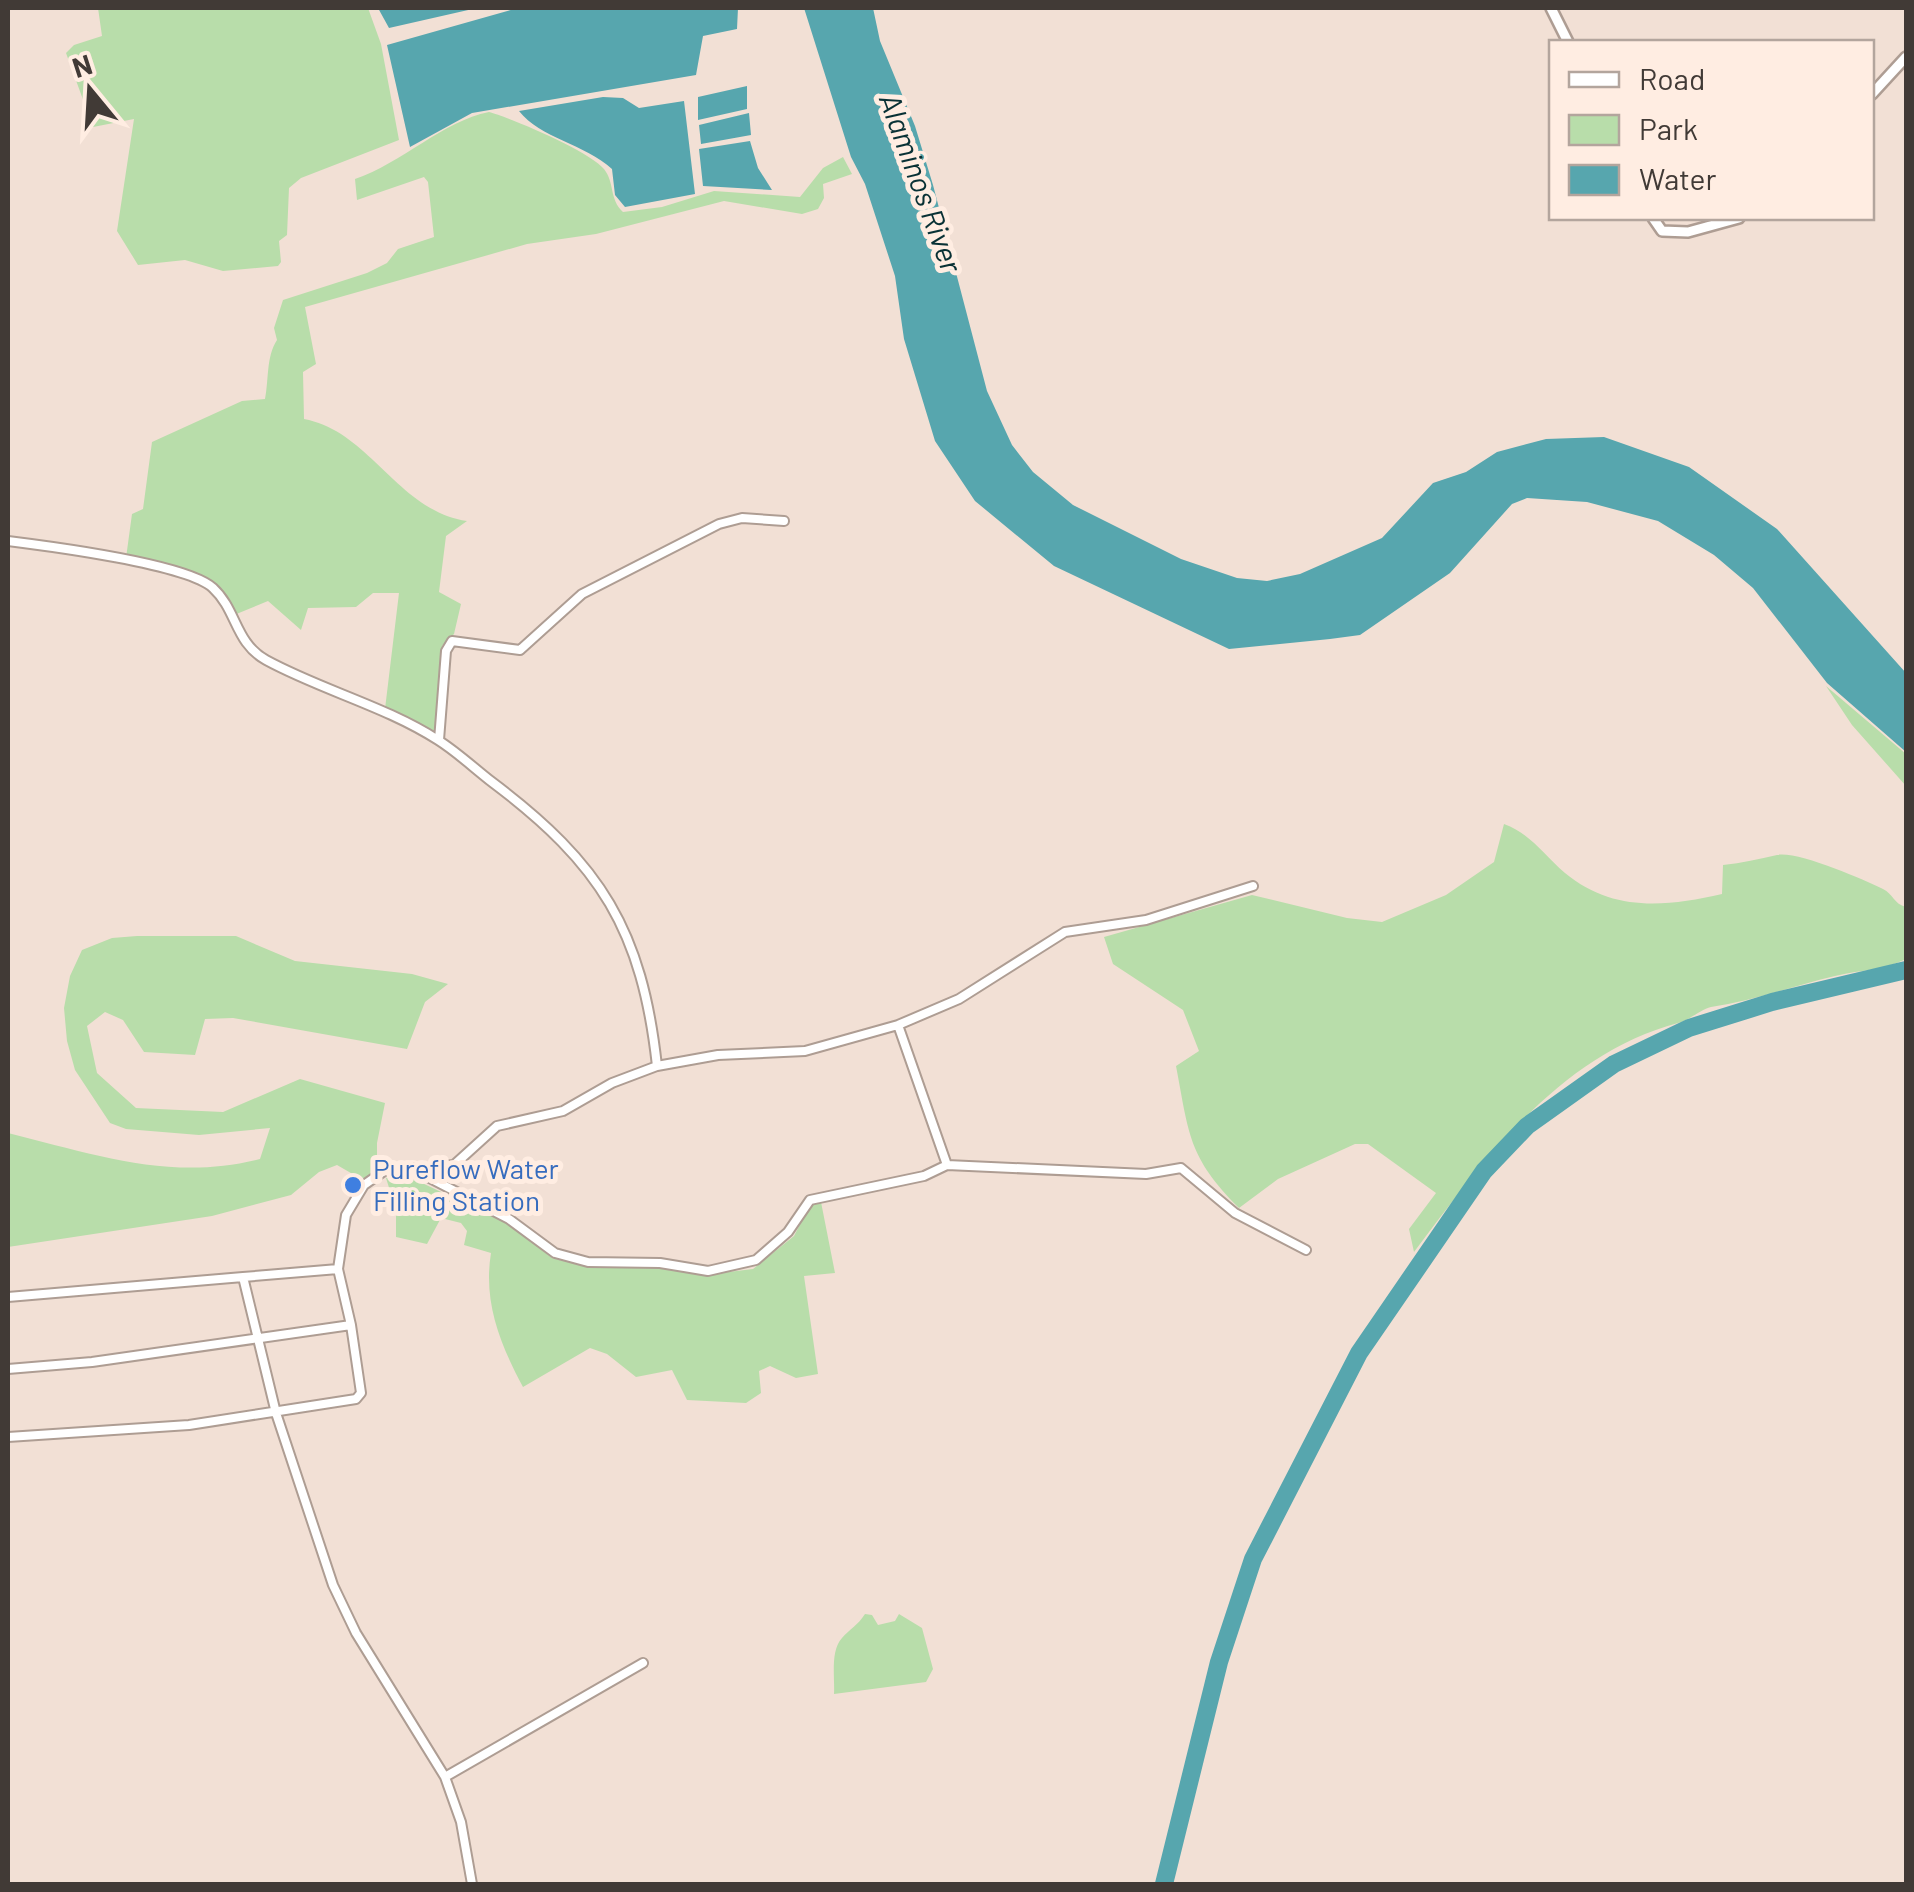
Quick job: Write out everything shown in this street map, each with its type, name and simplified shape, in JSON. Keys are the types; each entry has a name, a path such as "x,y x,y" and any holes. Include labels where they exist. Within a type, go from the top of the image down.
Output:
{"street":[{"path":"1551,8 1567,40"},
{"path":"1874,92 1906,57"},
{"path":"1654,220 1662,230 1674,233 1730,220"},
{"path":"439,740 446,651 452,641 520,650 582,594 719,524 742,518 784,522"},
{"path":"8,540 190,575 220,596 254,654 439,740 560,838 606,893 646,987 657,1066"},
{"path":"8,1437 189,1424 360,1397 351,1325 338,1269 346,1215 364,1185 384,1171 454,1165 497,1126 563,1111 612,1083 657,1066 718,1054 805,1051 898,1025 959,999 1076,927 1146,920 1253,886"},
{"path":"898,1025 947,1164"},
{"path":"412,1169 509,1218 555,1253 588,1262 660,1263 708,1271 756,1260 788,1232 810,1200 924,1176 947,1164 1146,1174 1181,1168 1234,1213 1306,1250"},
{"path":"8,1298 338,1269"},
{"path":"243,1277 276,1412 333,1585 356,1633 445,1777 461,1822 472,1884"},
{"path":"8,1369 256,1341 351,1325"},
{"path":"445,1777 643,1663"}],"green space":[{"path":"98,8 368,8 381,44 399,140 301,178 289,188 287,235 279,241 278,266 223,271 185,260 138,265 117,231 134,119 93,127 66,53 74,45 102,36"},
{"path":"489,112 550,136 596,162 607,174 623,212 662,207 714,191 800,197 823,168 843,157 852,174 823,184 824,198 818,209 802,214 724,201 596,234 527,244 305,307 316,364 303,372 304,419 327,426 348,439 422,503 467,521 446,536 439,592 461,604 454,634 442,646 436,735 385,709 399,593 373,593 356,607 308,608 301,630 268,601 234,615 226,599 203,579 189,572 126,558 132,514 143,509 152,442 242,401 265,399 269,361 277,340 274,328 283,300 367,273 387,263 398,249 434,237 428,182 424,177 357,200 355,179 455,124"},
{"path":"1826,686 1906,754 1906,786 1852,725"},
{"path":"1504,824 1529,839 1583,886 1601,895 1640,903 1680,902 1722,894 1723,865 1777,855 1814,861 1883,889 1906,907 1906,959 1707,1008 1597,1059 1528,1114 1468,1181 1414,1252 1409,1229 1436,1193 1368,1144 1355,1144 1278,1179 1239,1208 1209,1174 1188,1127 1176,1066 1199,1051 1183,1010 1113,964 1104,937 1252,895 1347,918 1382,922 1446,895 1494,862"},
{"path":"236,936 295,961 412,974 448,984 425,1002 407,1049 233,1018 205,1019 195,1055 144,1052 123,1020 105,1012 87,1026 97,1073 136,1108 223,1112 300,1079 385,1103 377,1143 377,1169 363,1180 337,1165 319,1172 291,1195 212,1216 8,1247 8,1133 133,1163 195,1168 260,1159 270,1128 199,1135 126,1129 110,1123 75,1070 64,1008 70,976 82,950 112,938"},
{"path":"403,1174 509,1224 552,1258 584,1266 666,1267 704,1275 753,1269 794,1236 810,1205 821,1202 835,1273 804,1276 818,1374 796,1378 770,1366 759,1371 761,1393 746,1403 687,1400 672,1370 636,1377 607,1354 590,1348 523,1387 495,1322 489,1289 491,1253 464,1245 467,1231 461,1223 441,1218 427,1244 396,1237 396,1210 386,1178"},
{"path":"865,1614 872,1615 878,1625 895,1621 899,1614 922,1628 933,1669 926,1682 834,1694 838,1643"}],"water":[{"path":"378,8 477,8 389,28"},
{"path":"518,8 738,8 737,29 703,36 696,75 472,113 410,147 387,45"},
{"name":"Alaminos River","path":"804,8 873,8 880,41 915,126 933,185 987,391 1012,445 1033,472 1073,505 1181,559 1237,578 1267,581 1300,574 1382,538 1433,483 1466,472 1497,452 1546,439 1604,437 1689,467 1777,529 1906,673 1906,752 1827,683 1753,588 1714,555 1658,521 1587,502 1527,498 1512,504 1450,573 1360,635 1330,639 1229,649 1054,566 975,501 935,441 904,339 895,276 865,184 851,157"},
{"path":"747,86 747,109 698,120 698,97"},
{"path":"603,97 623,98 639,108 684,101 695,194 625,207 615,195 612,169 539,128 519,111"},
{"path":"749,113 751,135 701,144 699,125"},
{"path":"750,141 758,168 772,190 703,186 699,149"}],"waterway":[{"path":"1164,1884 1219,1662 1253,1559 1359,1353 1484,1171 1527,1126 1614,1064 1689,1028 1772,1002 1906,970"}],"place":[{"name":"Pureflow Water Filling Station","path":"353,1185"}]}
